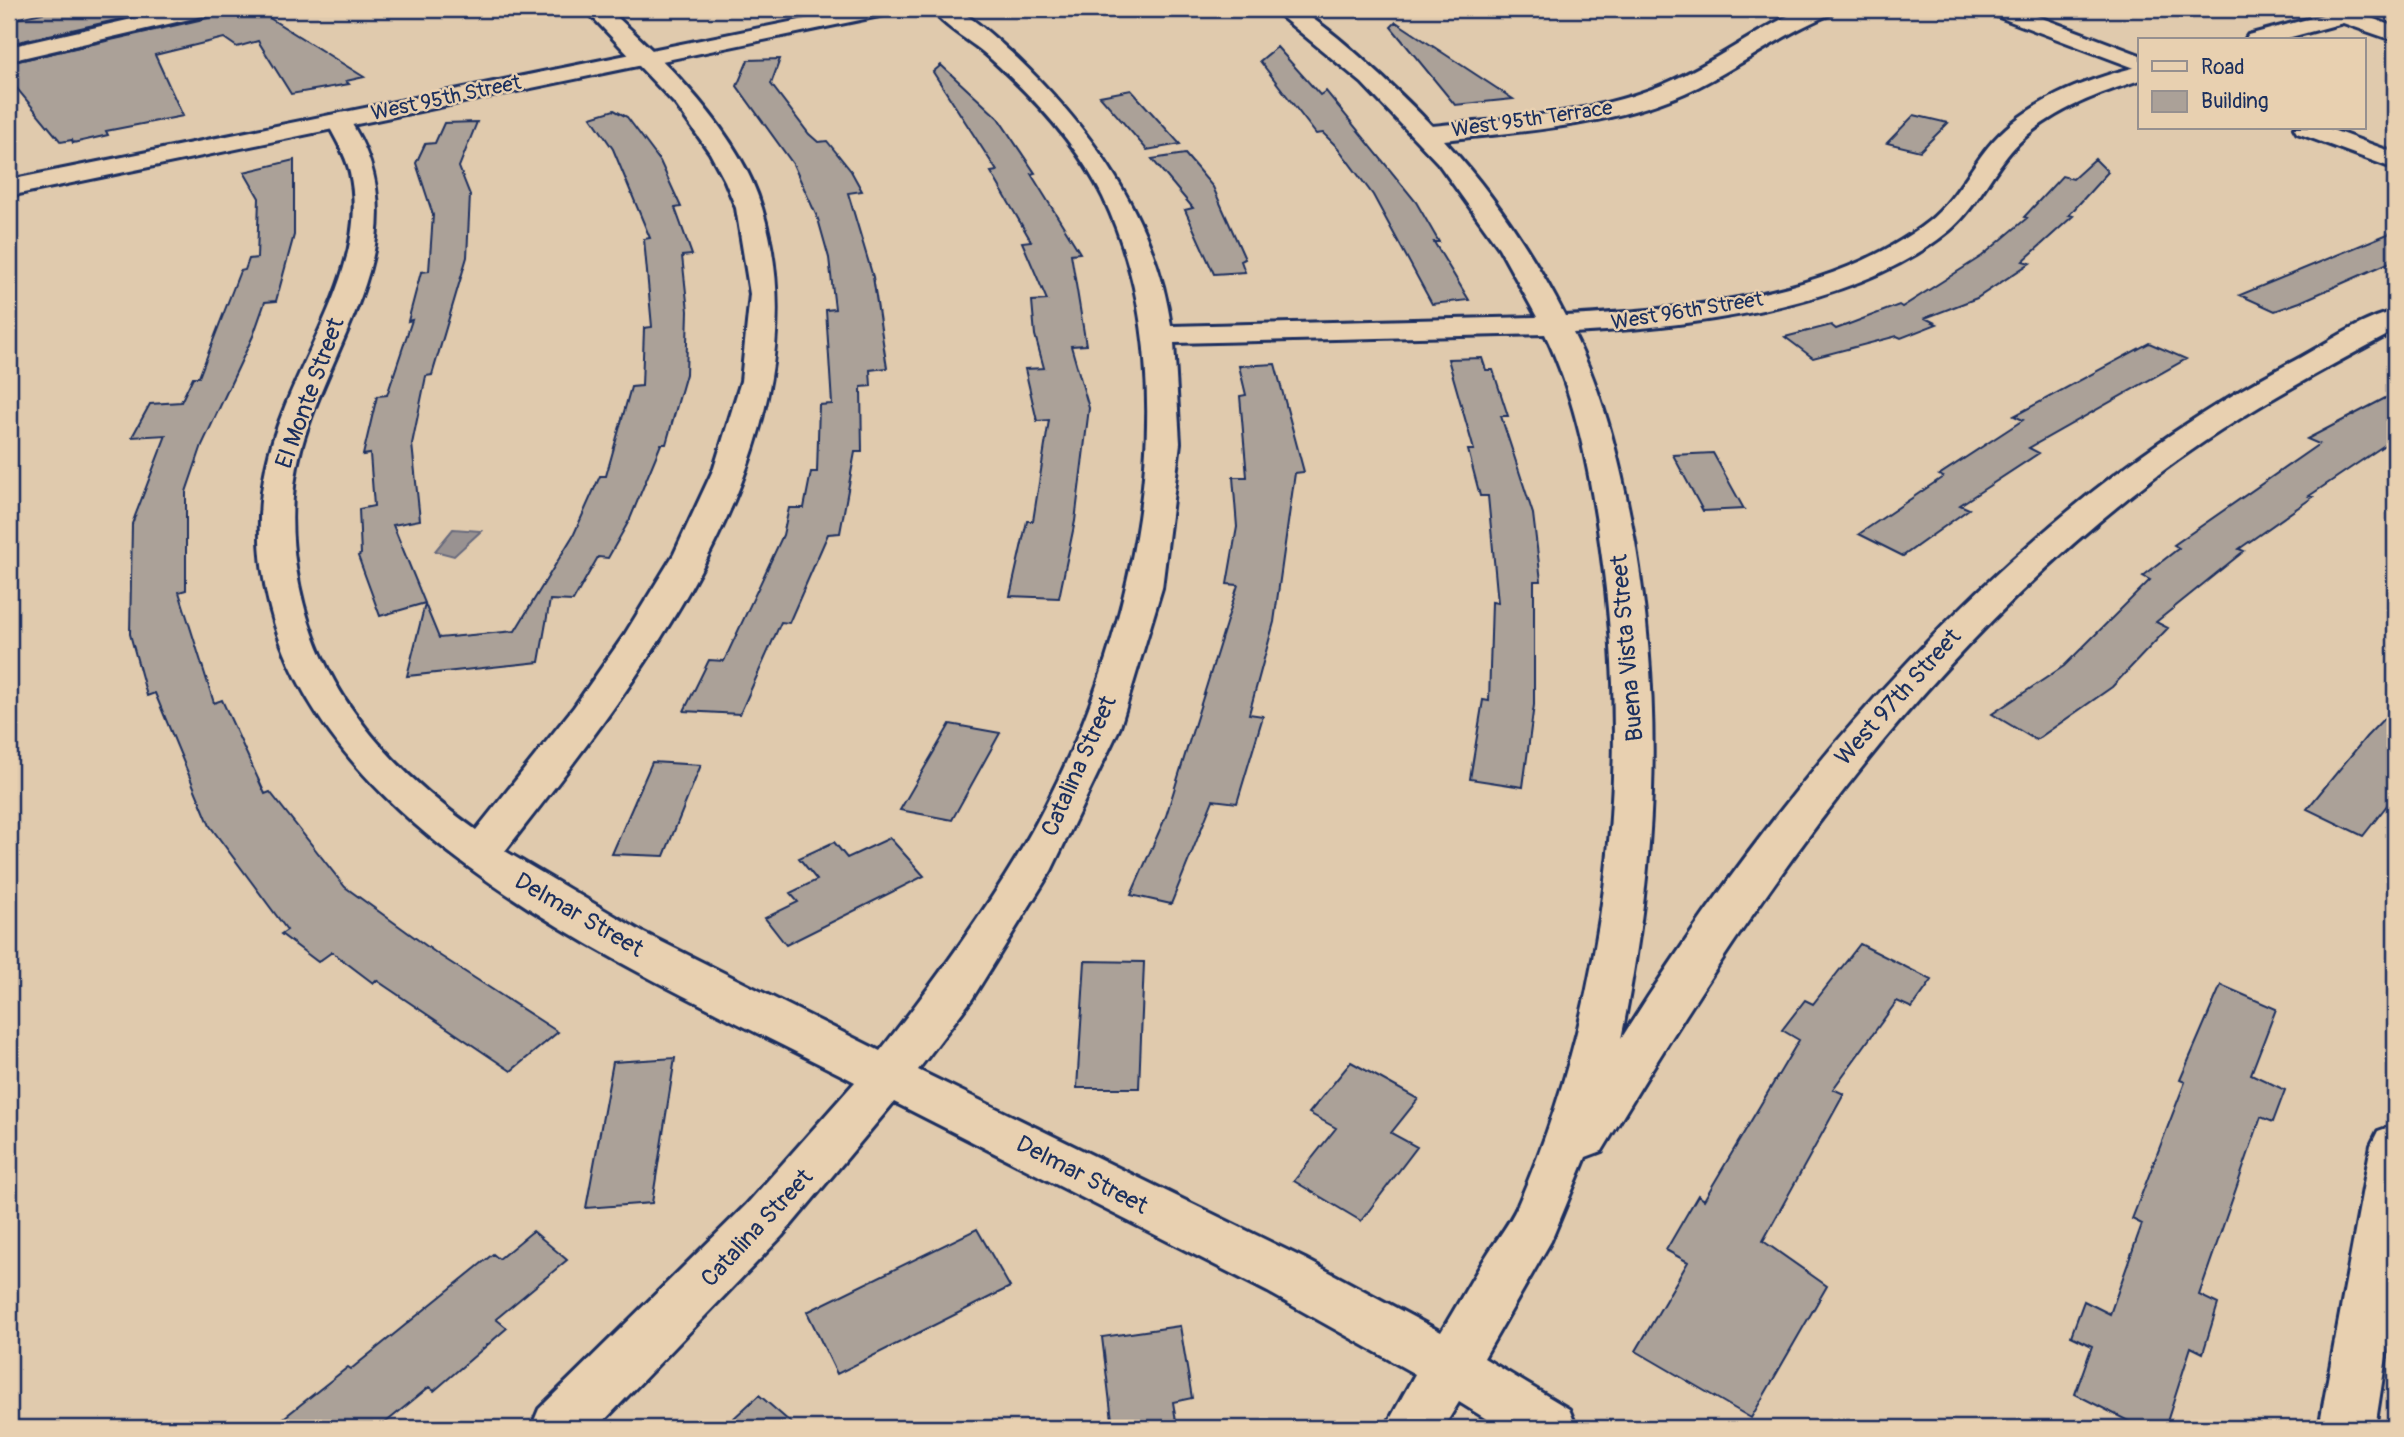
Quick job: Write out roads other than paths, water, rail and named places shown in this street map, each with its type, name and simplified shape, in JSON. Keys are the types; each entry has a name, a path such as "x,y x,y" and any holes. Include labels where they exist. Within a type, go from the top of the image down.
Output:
{"street":[{"path":"9,54 203,9"},
{"path":"480,854 568,744 635,651 690,559 727,477 751,401 760,343 762,285 759,247 748,206 725,155 705,124 596,9"},
{"name":"West 95th Street","path":"9,188 884,9"},
{"name":"Catalina Street","path":"559,1428 686,1305 800,1185 929,1024 985,944 1062,813 1101,727 1130,643 1152,556 1162,477 1165,416 1153,300 1137,244 1120,205 1090,152 1058,109 1023,73 943,9"},
{"name":"Buena Vista Street","path":"1283,9 1349,58 1427,134 1474,189 1501,228 1555,326 1584,398 1603,462 1622,556 1632,635 1636,753 1628,879 1609,1002 1583,1093 1541,1212 1450,1366"},
{"name":"West 95th Terrace","path":"1427,134 1533,122 1638,101 1699,77 1778,29 1823,9"},
{"path":"1999,9 2138,62"},
{"path":"2263,38 2368,9"},
{"path":"2345,16 2395,34"},
{"name":"West 96th Street","path":"1158,335 1555,326 1674,317 1743,305 1812,287 1865,268 1907,247 1940,225 1959,206 2010,137 2035,117 2091,89 2138,74"},
{"name":"El Monte Street","path":"338,120 363,171 368,211 356,271 292,429 277,486 276,547 286,609 307,665 342,725 384,775 480,854"},
{"path":"2311,130 2395,162"},
{"name":"West 97th Street","path":"1541,1212 1642,1040 1759,864 1891,700 1975,613 2050,544 2140,473 2268,389 2355,338 2395,320"},
{"name":"Delmar Street","path":"480,854 540,896 886,1076 1374,1322 1549,1428"},
{"path":"2347,1428 2395,1145"},
{"path":"1413,1428 1450,1366"}]}
